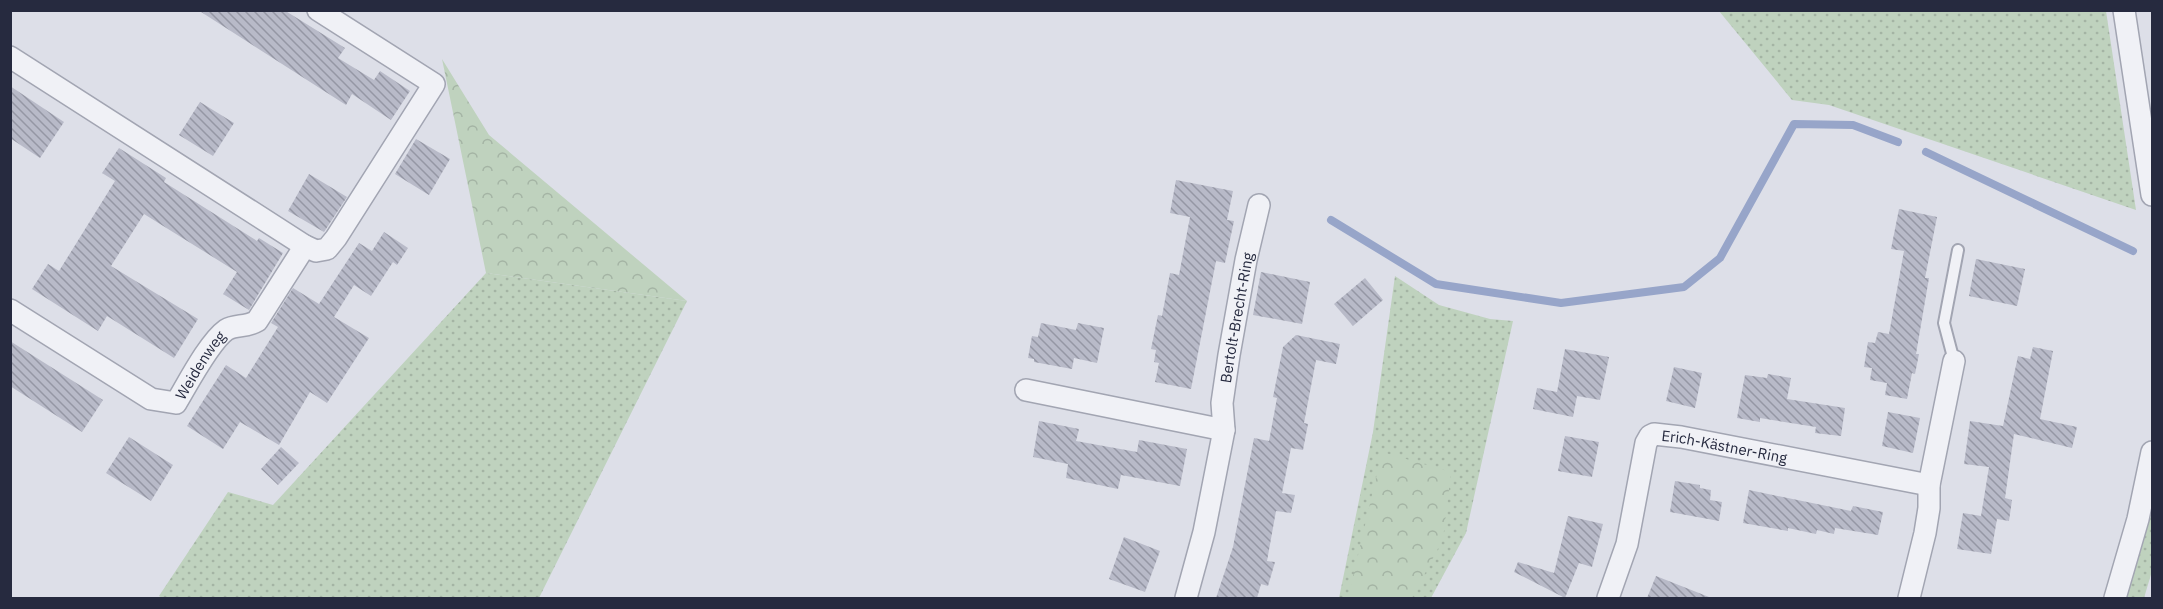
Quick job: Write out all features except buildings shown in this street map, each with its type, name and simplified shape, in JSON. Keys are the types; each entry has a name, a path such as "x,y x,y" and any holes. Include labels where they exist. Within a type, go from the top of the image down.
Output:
{"street":[{"path":"10,57 316,251 327,249 336,238 434,84 318,10"},
{"path":"2124,10 2152,195"},
{"name":"Bertolt-Brecht-Ring","path":"1186,598 1204,532 1224,430 1222,403 1229,355 1246,260 1259,205"},
{"name":"Weidenweg","path":"10,310 151,399 176,403 215,340 226,330 235,326 246,327 257,321 305,246"},
{"path":"1908,598 1925,533 1929,508 1929,485 1954,361"},
{"path":"1026,390 1224,430"},
{"name":"Erich-Kästner-Ring","path":"1608,598 1627,544 1646,443 1654,434 1681,437 1929,485"},
{"path":"2115,598 2138,519 2152,452"}],"lane":[{"path":"1954,361 1944,323 1958,250"}],"green space":[{"path":"1719,11 2106,11 2136,210 1829,105 1792,100"},
{"path":"442,59 489,135 687,301 486,273"},
{"path":"486,273 687,301 539,598 162,598 159,596 228,492 273,505"},
{"path":"1395,276 1439,305 1490,319 1513,321 1466,533 1431,598 1339,598 1373,432"},
{"path":"1382,452 1451,472 1443,539 1412,598 1348,598"},
{"path":"2152,487 2152,571 2144,598 2123,598 2144,538"}],"waterway":[{"path":"1331,220 1436,284 1561,303 1684,287 1720,258 1794,124 1853,125 1898,142"},
{"path":"1926,152 2133,251"}]}
